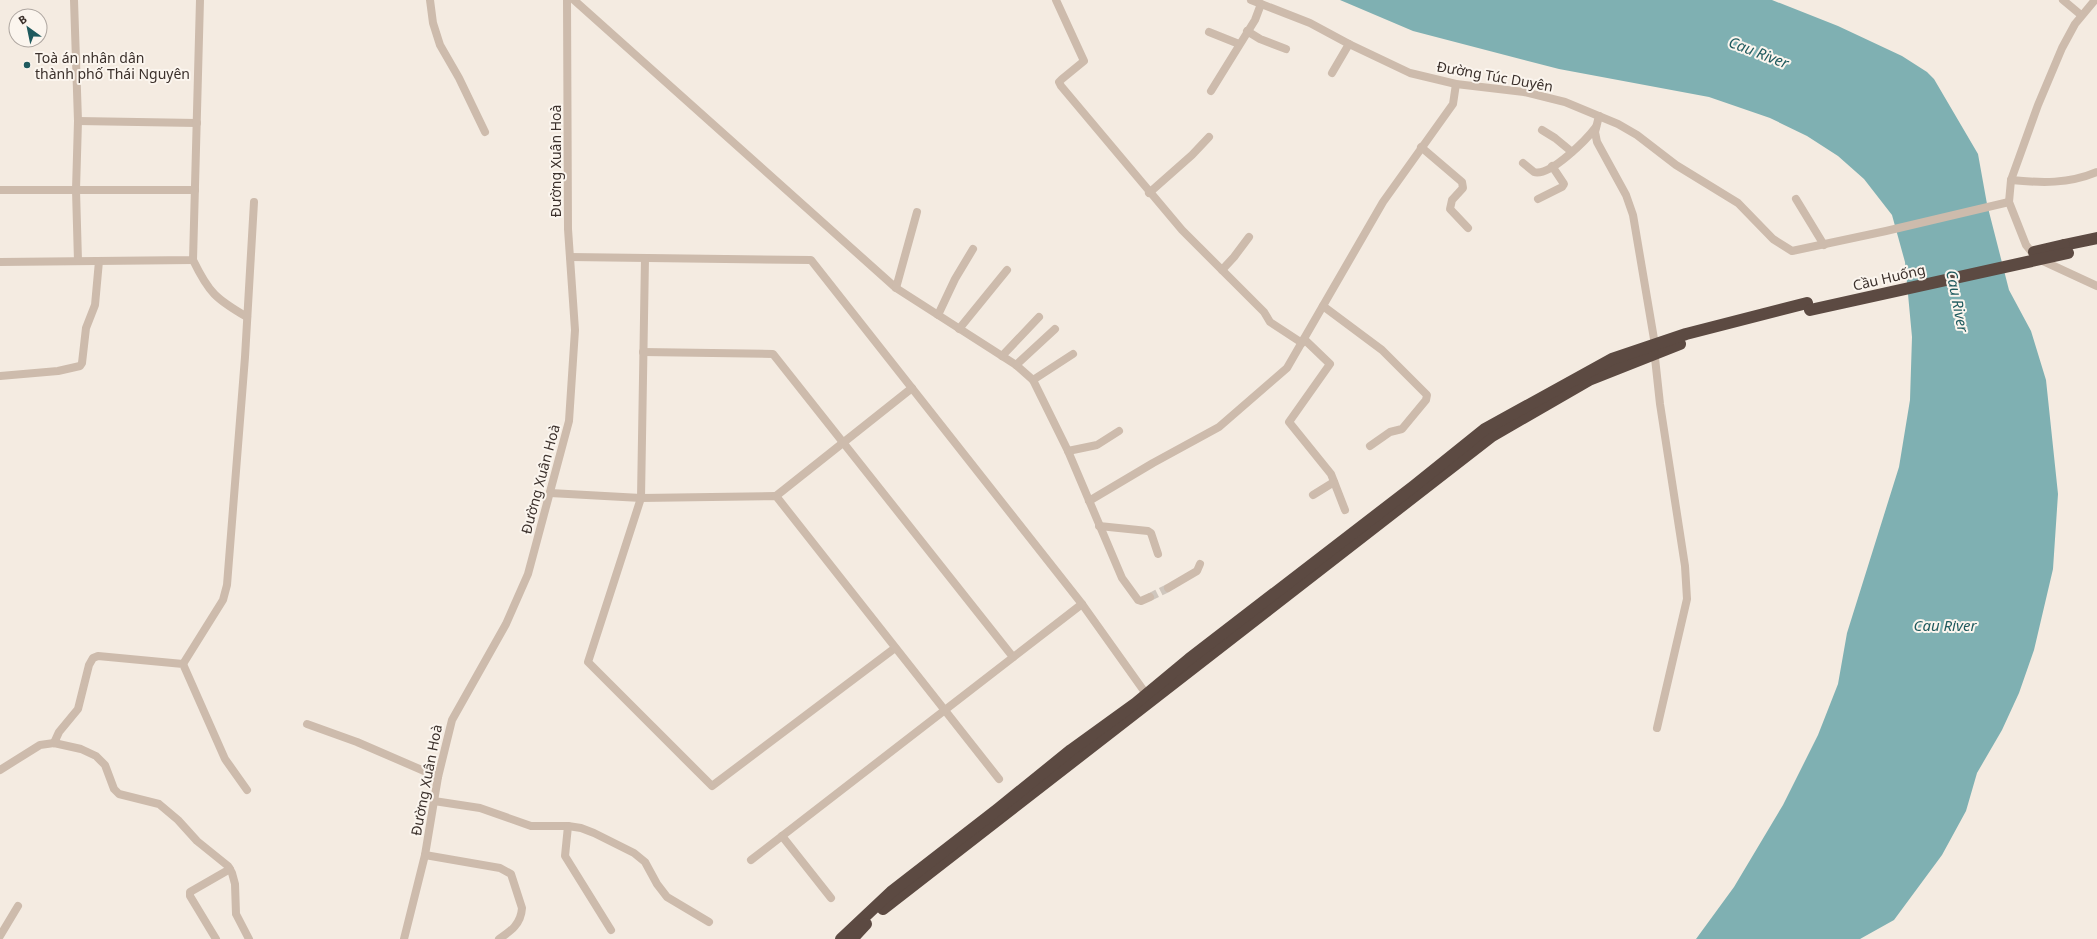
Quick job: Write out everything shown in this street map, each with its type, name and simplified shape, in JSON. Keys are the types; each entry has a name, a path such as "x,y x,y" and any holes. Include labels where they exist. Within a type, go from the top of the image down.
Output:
{"highway":[{"path":"2066,249 2097,238"},
{"path":"2066,249 2097,246"},
{"name":"Cầu Huống","path":"1149,698 1237,633 1498,432 1589,380 1671,346 1809,306 2066,249"},
{"path":"840,939 891,892 1071,750 1149,698"},
{"path":"852,939 871,919 918,881 1004,817 1149,698"}],"street":[{"path":"74,0 78,120 76,190 78,261"},
{"path":"200,0 193,260 210,292 222,303 247,316"},
{"path":"430,0 433,23 440,44 460,78 485,132"},
{"name":"Đường Xuân Hoà","path":"404,939 425,855 438,777 452,720 506,624 528,574 570,421 575,330 568,229 567,0"},
{"path":"574,0 896,288 1016,365 1033,380 1068,451 1124,582 1138,600 1141,601 1150,597"},
{"path":"1056,0 1084,61 1059,82 1061,86 1149,193 1182,230 1264,312 1270,322 1303,341 1330,364 1289,422 1328,470 1345,510"},
{"name":"Đường Túc Duyên","path":"1251,0 1310,23 1349,44 1410,73 1456,84 1524,92 1566,102 1618,124 1676,165 1738,203 1773,239 1792,251 2005,203"},
{"path":"2063,0 2081,15"},
{"path":"2095,0 2081,15 2067,38 2038,105 2011,180 2005,203 2026,246 2034,255 2043,261 2097,286"},
{"path":"1211,91 1254,20 1261,4"},
{"path":"1247,31 1260,39 1286,49"},
{"path":"1209,32 1239,44"},
{"path":"1332,73 1349,44"},
{"path":"1089,502 1224,424 1287,368 1383,202 1452,104 1456,84"},
{"path":"1599,116 1596,127 1598,142 1626,195 1632,210 1654,339"},
{"path":"78,120 197,123"},
{"path":"1523,163 1537,173 1552,166 1572,152 1596,127"},
{"path":"1542,130 1555,138 1572,152"},
{"path":"1149,193 1192,155 1209,137"},
{"path":"1421,147 1462,182 1463,188 1452,200 1450,209 1468,228"},
{"path":"1538,199 1562,187 1564,184 1552,166"},
{"path":"2011,180 2054,182 2082,178 2097,172"},
{"path":"0,190 195,190"},
{"path":"1796,199 1824,245"},
{"path":"183,664 223,600 227,585 254,202"},
{"path":"896,288 917,212"},
{"path":"1222,270 1249,237"},
{"path":"938,315 955,279 973,249"},
{"path":"570,256 810,260 1082,604 1149,698"},
{"path":"645,258 641,498 588,662 712,786 895,648"},
{"path":"0,262 193,260"},
{"path":"0,376 58,370 80,366 82,363 86,328 95,305 99,261"},
{"path":"960,329 1007,270"},
{"path":"1323,306 1382,350 1427,395 1426,400 1402,429 1390,432 1370,446"},
{"path":"1002,356 1039,317"},
{"path":"1016,365 1055,329"},
{"path":"643,352 773,354 1013,657"},
{"path":"1033,380 1073,354"},
{"path":"1655,358 1660,404 1685,566 1687,599 1657,728"},
{"path":"550,493 641,498 776,496 912,388"},
{"path":"1068,451 1098,445 1119,431"},
{"path":"1313,495 1334,482"},
{"path":"776,496 999,779"},
{"path":"1099,526 1148,531 1151,533 1158,554"},
{"path":"1168,588 1197,571 1200,564"},
{"path":"751,860 1082,604"},
{"path":"54,743 59,732 78,709 89,666 93,658 98,656 183,664"},
{"path":"183,664 226,759 247,790"},
{"path":"307,724 357,742 438,777"},
{"path":"0,770 40,745 54,743 75,747 96,756 105,765 114,789 119,794 159,804 230,869 235,884 236,914 249,939"},
{"path":"434,801 480,808 531,826 568,826 581,828 594,833 634,853 645,862 657,884 667,897 709,922"},
{"path":"568,826 565,856 611,930"},
{"path":"782,836 830,898"},
{"path":"425,855 500,868 511,874 522,912 514,929 499,939"},
{"path":"216,939 190,896 190,892 230,869"},
{"path":"0,936 18,906"}],"water":[{"name":"Cau River","path":"1340,0 1772,0 1838,26 1902,56 1927,72 1934,79 1978,154 1987,204 2009,290 2031,331 2046,380 2058,494 2053,569 2034,650 2019,693 2002,730 1977,773 1966,811 1942,855 1894,920 1860,939 1696,939 1734,887 1783,805 1818,735 1838,684 1847,633 1899,467 1910,400 1912,337 1905,262 1892,215 1864,179 1838,156 1807,136 1770,118 1709,97 1559,69 1413,31"}],"tunnel":[{"path":"1150,597 1168,588"}],"place":[{"name":"Toà án nhân dân thành phố Thái Nguyên","path":"27,65"}]}
